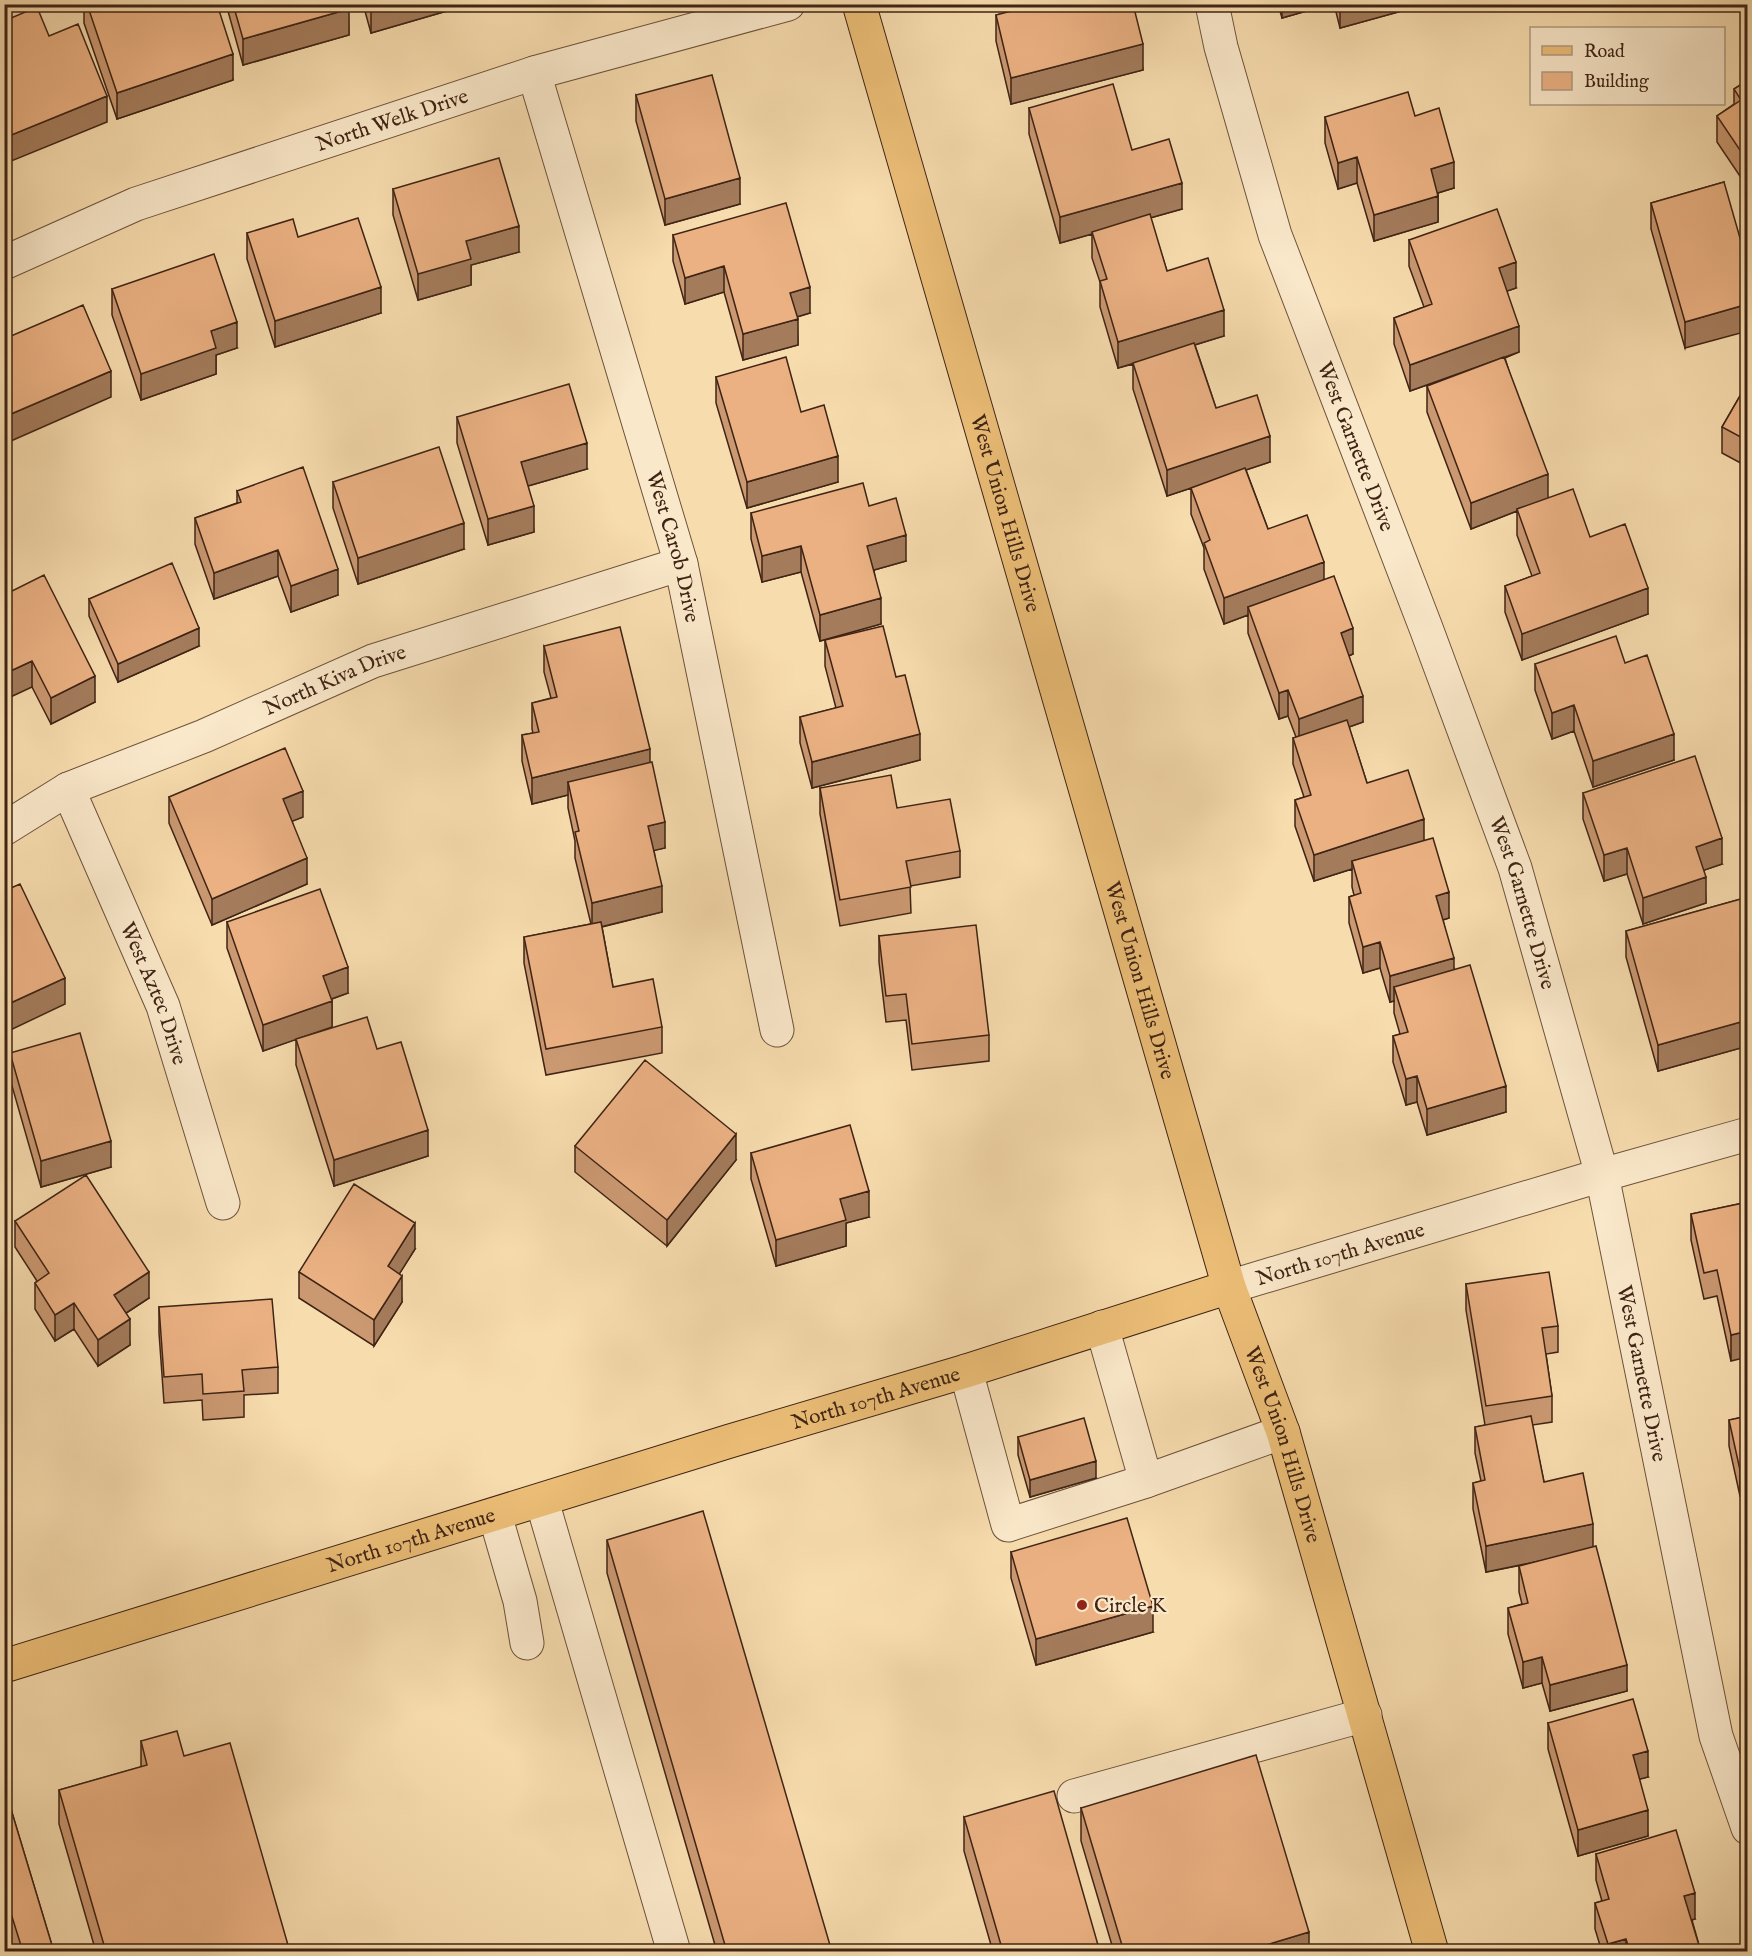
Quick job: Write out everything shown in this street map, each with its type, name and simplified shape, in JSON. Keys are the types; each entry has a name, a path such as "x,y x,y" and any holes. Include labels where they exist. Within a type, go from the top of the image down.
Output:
{"main road":[{"name":"West Union Hills Drive","path":"859,4 1229,1287 1283,1432 1432,1952"},
{"name":"North 107th Avenue","path":"4,1666 730,1441 966,1371 1229,1287"}],"street":[{"name":"North Welk Drive","path":"4,263 136,204 534,73 788,4"},
{"name":"West Garnette Drive","path":"1212,4 1221,47 1275,235 1426,628 1515,868 1602,1175 1716,1736 1748,1828"},
{"name":"West Carob Drive","path":"534,73 681,564 777,1030"},
{"name":"North Kiva Drive","path":"4,829 68,789 204,736 373,661 681,564"},
{"name":"West Aztec Drive","path":"68,789 163,1006 223,1203"},
{"name":"North 107th Avenue","path":"1229,1287 1602,1175 1748,1134"},
{"path":"1102,1327 1146,1481"},
{"path":"966,1371 1008,1526 1146,1481 1283,1432"},
{"path":"542,1501 675,1952"},
{"path":"495,1515 520,1601 527,1642"},
{"path":"1074,1796 1365,1715"}],"building":[{"path":"87,4 217,4 233,54 117,93"},
{"path":"233,4 348,4 349,9 243,39"},
{"path":"1030,4 1133,4 1143,44 1011,78 996,15 1030,6"},
{"path":"37,7 49,36 78,24 107,96 4,138 4,21"},
{"path":"712,75 740,178 665,199 636,95"},
{"path":"1748,80 1748,162 1717,116 1741,100 1734,89"},
{"path":"1113,84 1132,150 1169,139 1182,183 1060,217 1029,108"},
{"path":"1408,92 1415,116 1439,108 1454,162 1431,169 1438,196 1374,215 1357,157 1338,163 1325,117"},
{"path":"499,158 519,226 466,241 471,259 418,274 393,189"},
{"path":"1724,182 1748,266 1748,304 1685,322 1651,203"},
{"path":"786,203 810,287 790,293 798,319 743,334 724,266 685,278 673,235"},
{"path":"1497,209 1516,262 1499,268 1519,326 1410,365 1394,318 1432,304 1409,240"},
{"path":"1150,214 1167,271 1208,258 1224,310 1118,342 1100,281 1107,279 1092,232"},
{"path":"358,218 381,287 275,321 247,233 293,219 298,237"},
{"path":"214,254 237,322 211,331 216,348 141,374 112,289"},
{"path":"83,305 111,371 4,417 4,339"},
{"path":"1194,343 1216,408 1257,395 1270,436 1167,470 1133,363"},
{"path":"786,357 801,412 824,405 838,456 747,482 716,377"},
{"path":"1504,357 1548,474 1471,503 1427,386"},
{"path":"1748,382 1748,441 1722,427"},
{"path":"569,384 587,443 521,462 534,506 488,519 457,417"},
{"path":"439,447 464,523 358,558 333,482"},
{"path":"303,467 338,569 291,586 278,550 214,573 195,518 241,502 237,491"},
{"path":"1245,468 1268,529 1307,515 1324,562 1224,598 1204,543 1210,540 1191,488"},
{"path":"863,483 869,506 896,498 906,535 867,546 881,598 820,615 801,546 762,556 751,513"},
{"path":"1573,489 1590,537 1625,524 1648,588 1522,634 1505,586 1540,573 1517,509"},
{"path":"172,563 199,628 118,664 89,599"},
{"path":"44,575 95,676 51,698 32,661 4,674 4,595"},
{"path":"1334,576 1353,628 1341,633 1363,696 1299,719 1288,690 1279,693 1248,607"},
{"path":"883,626 896,677 905,675 920,734 812,762 800,717 843,706 825,640"},
{"path":"620,627 650,749 532,778 522,735 539,732 532,703 557,697 544,646"},
{"path":"1616,636 1625,663 1647,655 1674,734 1593,761 1574,705 1552,713 1535,664"},
{"path":"1347,720 1367,783 1408,770 1424,819 1314,855 1295,800 1311,795 1293,738"},
{"path":"285,748 303,791 283,799 307,858 212,899 169,797"},
{"path":"1695,756 1722,838 1696,847 1706,877 1643,898 1627,848 1604,855 1583,793"},
{"path":"652,762 665,822 648,826 662,886 592,903 575,832 579,831 568,782"},
{"path":"891,775 897,808 950,799 960,851 906,861 911,887 840,900 820,788"},
{"path":"1433,838 1449,892 1436,896 1454,958 1390,976 1380,942 1363,947 1349,897 1361,893 1352,861"},
{"path":"20,884 65,978 4,1006 4,891"},
{"path":"320,889 348,967 323,976 332,1001 263,1025 227,922"},
{"path":"1748,897 1748,1020 1658,1045 1626,931"},
{"path":"601,922 613,987 653,979 662,1027 546,1049 524,937"},
{"path":"976,925 989,1035 912,1044 906,994 886,996 879,936"},
{"path":"1470,965 1506,1086 1427,1109 1417,1076 1406,1079 1393,1036 1408,1032 1394,987"},
{"path":"367,1017 377,1049 401,1042 428,1130 334,1160 296,1039"},
{"path":"80,1033 111,1141 41,1161 10,1053"},
{"path":"645,1060 736,1134 667,1220 575,1146"},
{"path":"850,1125 869,1191 840,1199 846,1220 776,1240 751,1153"},
{"path":"86,1175 149,1272 114,1295 130,1319 98,1340 74,1303 55,1315 35,1283 49,1273 15,1221"},
{"path":"354,1184 415,1223 388,1266 402,1276 374,1320 299,1272"},
{"path":"1748,1202 1748,1331 1731,1335 1717,1270 1704,1273 1691,1214"},
{"path":"1549,1272 1558,1326 1542,1328 1552,1396 1486,1406 1466,1284"},
{"path":"272,1299 278,1367 242,1370 244,1391 203,1394 202,1374 164,1377 159,1307"},
{"path":"1531,1416 1544,1482 1583,1473 1593,1524 1486,1546 1473,1483 1485,1480 1475,1427"},
{"path":"1748,1416 1748,1468 1740,1470 1729,1420"},
{"path":"1084,1418 1096,1461 1030,1480 1018,1437"},
{"path":"1748,1491 1748,1503 1744,1492"},
{"path":"703,1511 832,1952 727,1952 607,1540"},
{"name":"Circle K","path":"1127,1518 1153,1606 1036,1639 1011,1552"},
{"path":"1596,1546 1627,1665 1550,1685 1542,1657 1523,1662 1508,1608 1528,1603 1519,1566"},
{"path":"1633,1699 1648,1751 1633,1755 1648,1810 1578,1830 1548,1723"},
{"path":"177,1731 184,1756 230,1743 290,1952 106,1952 59,1790 147,1765 141,1741"},
{"path":"1256,1755 1309,1932 1243,1952 1124,1952 1081,1808"},
{"path":"4,1786 54,1952 23,1952 4,1891"},
{"path":"1054,1791 1100,1952 1003,1952 964,1817"},
{"path":"1676,1830 1695,1893 1684,1896 1701,1952 1630,1952 1626,1939 1608,1944 1595,1903 1609,1899 1596,1854"}],"place":[{"name":"Circle K","path":"1082,1605"}]}
